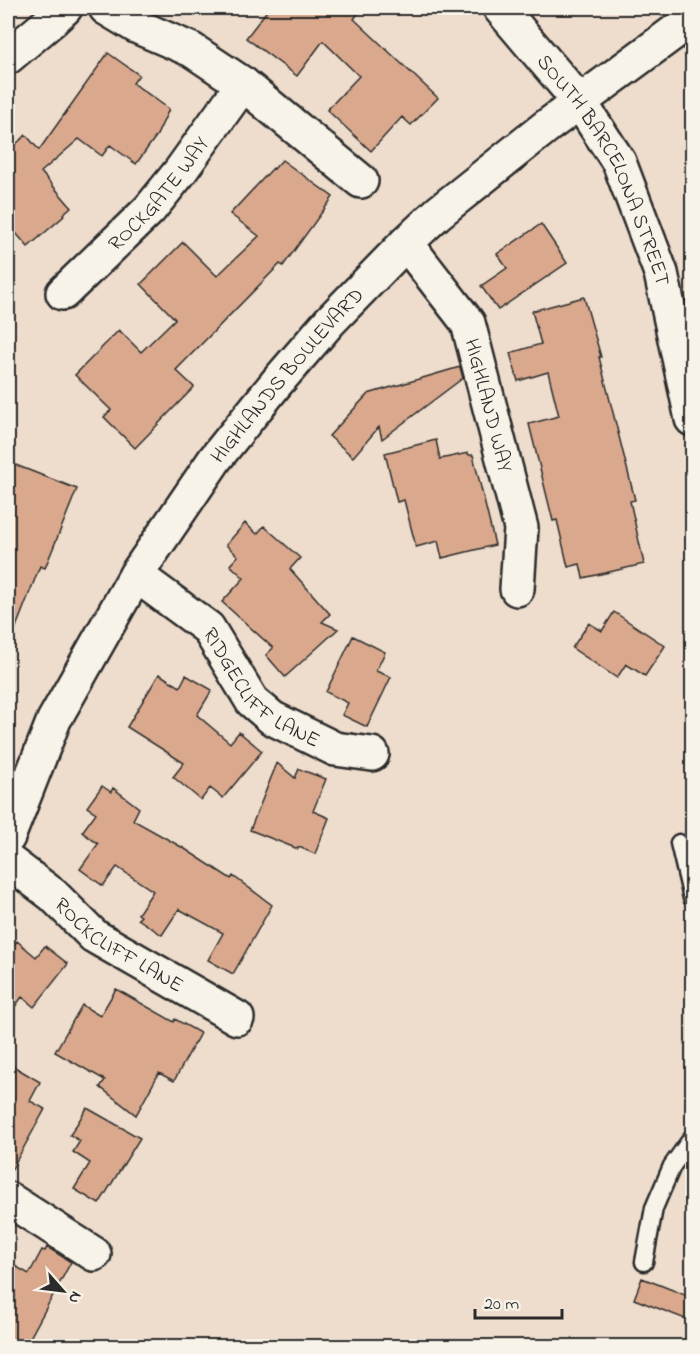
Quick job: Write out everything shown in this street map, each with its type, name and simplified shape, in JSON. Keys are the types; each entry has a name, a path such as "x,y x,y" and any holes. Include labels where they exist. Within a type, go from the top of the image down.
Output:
{"street":[{"path":"8,57 65,8"},
{"path":"106,8 136,26 192,50 243,84 361,181"},
{"name":"SOUTH BARCELONA STREET","path":"500,8 579,101 619,162 683,330 693,419"},
{"name":"HIGHLANDS BOULEVARD","path":"8,837 54,720 136,575 216,459 278,381 330,321 438,213 579,101 693,20"},
{"name":"ROCKGATE WAY","path":"63,293 149,210 179,173 243,84"},
{"name":"HIGHLAND WAY","path":"406,243 468,323 521,528 517,589"},
{"name":"RIDGECLIFF LANE","path":"136,575 208,628 252,701 272,718 335,749 372,754"},
{"name":"ROCKCLIFF LANE","path":"8,861 52,895 94,936 237,1018"},
{"path":"8,1199 94,1254"}],"lane":[{"path":"679,843 693,897"},
{"path":"644,1262 654,1208 672,1166 693,1138"}],"building":[{"path":"269,8 362,8 354,19 438,98 411,125 402,117 371,151 327,110 359,76 323,41 297,76 246,38"},
{"path":"108,53 139,75 133,83 169,109 157,135 136,164 110,145 102,156 79,139 41,172 71,207 63,214 64,216 28,247 8,224 8,151 26,135 39,150"},
{"path":"282,160 333,197 283,266 280,264 176,370 194,387 135,448 104,417 111,410 75,375 119,330 141,352 175,319 141,284 183,242 217,276 259,236 230,214"},
{"path":"541,224 567,263 498,310 481,286 507,268 497,254"},
{"path":"584,297 601,357 599,357 635,500 630,501 644,564 583,578 580,564 568,567 557,520 553,521 529,424 559,416 548,372 518,381 510,353 541,344 532,311"},
{"path":"460,367 463,378 382,439 379,427 353,457 329,436 368,394"},
{"path":"436,440 440,459 468,453 473,455 495,545 442,558 438,541 416,547 404,500 397,502 385,453"},
{"path":"8,462 77,489 45,568 40,566 9,645 8,645"},
{"path":"245,523 257,534 264,526 300,558 290,569 330,614 322,622 338,629 285,677 266,655 273,648 222,602 244,578 230,565 238,556 226,545"},
{"path":"614,612 665,646 645,676 626,664 617,678 572,648 589,623 602,631"},
{"path":"353,636 385,652 376,671 391,677 367,727 342,715 348,703 326,692"},
{"path":"159,674 180,687 186,675 212,690 197,715 230,743 239,732 262,751 223,798 210,788 201,800 173,777 184,763 127,727"},
{"path":"277,763 295,778 299,769 326,779 313,811 329,818 315,854 250,830"},
{"path":"102,786 111,792 113,788 139,808 133,820 185,849 231,879 233,876 272,905 233,974 208,960 223,933 179,909 162,935 138,919 141,916 138,914 153,891 117,867 103,886 80,869 98,844 82,832 96,813 87,807"},
{"path":"17,941 36,957 45,946 68,964 34,1007 22,997 8,1016 8,953"},
{"path":"116,989 174,1022 175,1019 200,1033 174,1081 159,1073 136,1115 100,1087 105,1080 55,1052 82,1005 100,1016"},
{"path":"8,1063 40,1082 30,1101 45,1109 8,1176"},
{"path":"87,1108 140,1138 99,1204 74,1189 90,1163 73,1152 80,1141 70,1135"},
{"path":"47,1247 71,1262 25,1347 8,1347 8,1262 29,1274 42,1250 45,1251"},
{"path":"642,1278 693,1298 693,1322 634,1299"}]}
